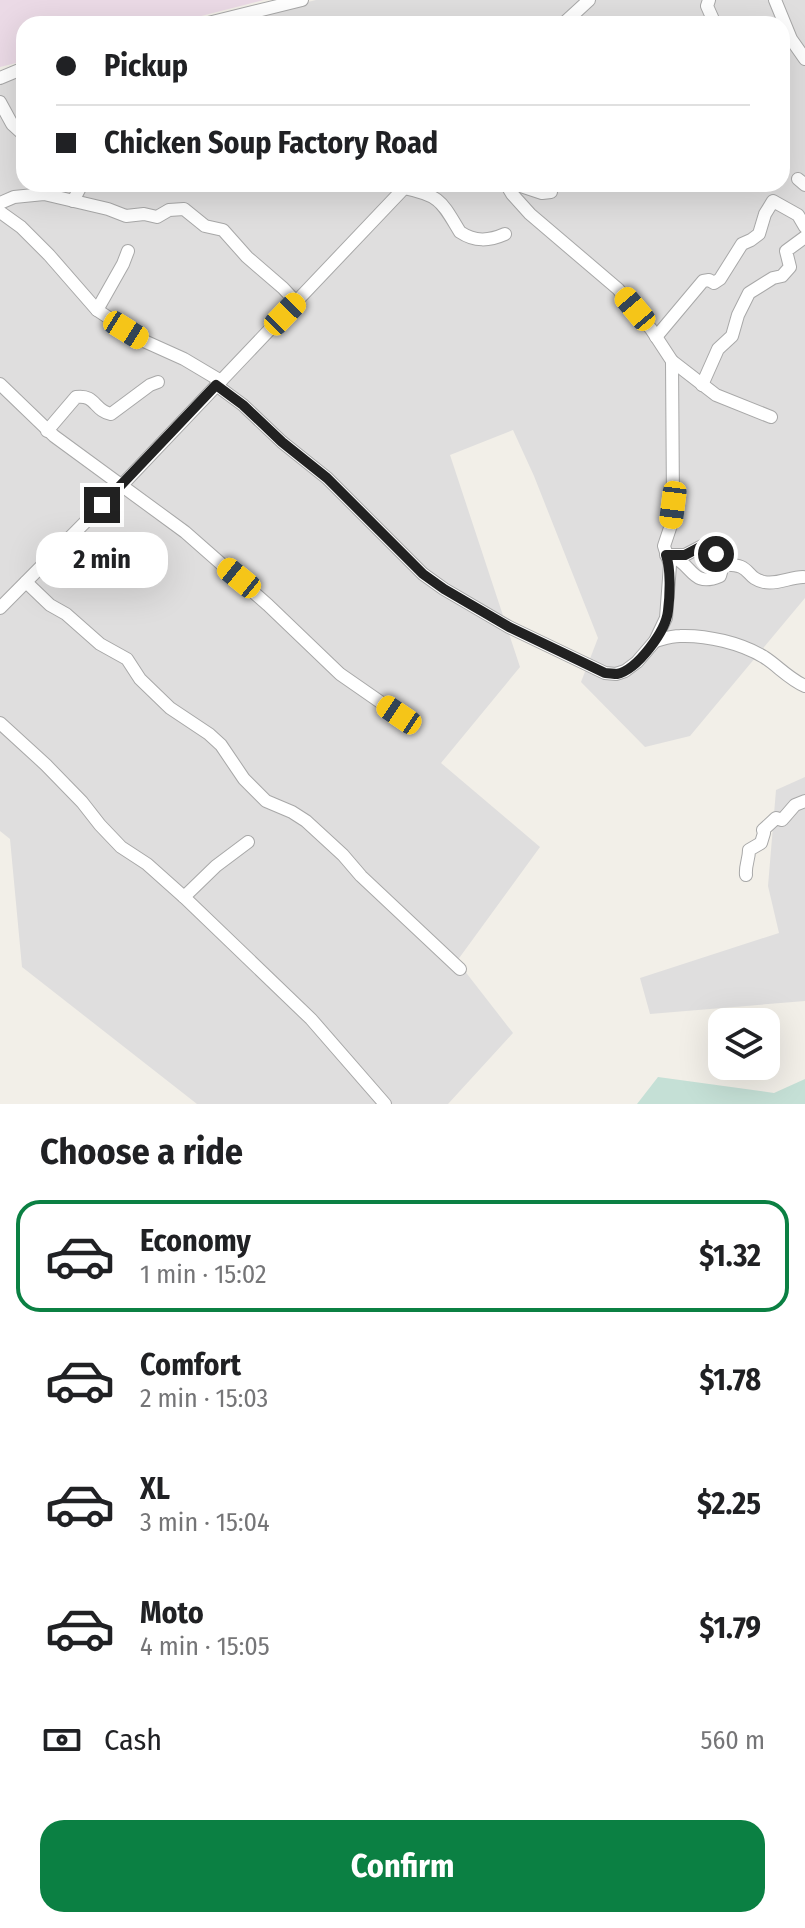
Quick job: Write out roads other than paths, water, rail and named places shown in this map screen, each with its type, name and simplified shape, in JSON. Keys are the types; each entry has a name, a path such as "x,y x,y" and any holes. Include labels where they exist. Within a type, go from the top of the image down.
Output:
{"street":[{"path":"237,16 302,0"},
{"path":"572,16 589,0"},
{"path":"0,102 16,128"},
{"path":"0,203 8,195 22,192"},
{"path":"73,201 78,192"},
{"path":"0,608 121,486 400,192"},
{"path":"423,192 441,202 464,235 480,240 505,234"},
{"path":"511,192 530,214 618,289 672,361 716,395 771,417"},
{"path":"539,192 551,192"},
{"path":"0,203 14,197 44,194 126,216 144,214 157,217 169,210 184,209 205,226 223,230 296,302"},
{"path":"656,337 703,281 714,283 720,279 742,244 759,234 773,201 798,215 805,227"},
{"path":"0,212 21,227 49,255 97,310 144,341 184,359 218,383 282,442 327,478 423,574 485,614 605,673 625,671 637,662 655,641 668,612 670,565 664,546 673,505 672,361"},
{"path":"702,385 718,349 732,336 749,293 782,276 790,267 786,251 805,237"},
{"path":"97,310 128,251"},
{"path":"47,431 76,397 88,397 101,411 111,414 158,382"},
{"path":"0,384 47,431 185,532 340,674 399,715"},
{"path":"666,555 685,555 704,545 711,547 723,565"},
{"path":"666,555 683,561 695,577 705,580 720,576 723,565"},
{"path":"723,565 740,566 748,570 753,578 763,582 803,577"},
{"path":"26,582 100,644 127,659 140,679 170,708 221,745 244,779 266,801 306,821 460,969"},
{"path":"655,641 678,636 698,637 743,647 765,658 805,686"},
{"path":"0,723 46,765 121,847 147,864 184,897 311,1019 385,1104"},
{"path":"746,875 749,850 761,843 763,830 776,818 782,820 795,805 804,803"},
{"path":"184,897 216,866 248,842"}]}
